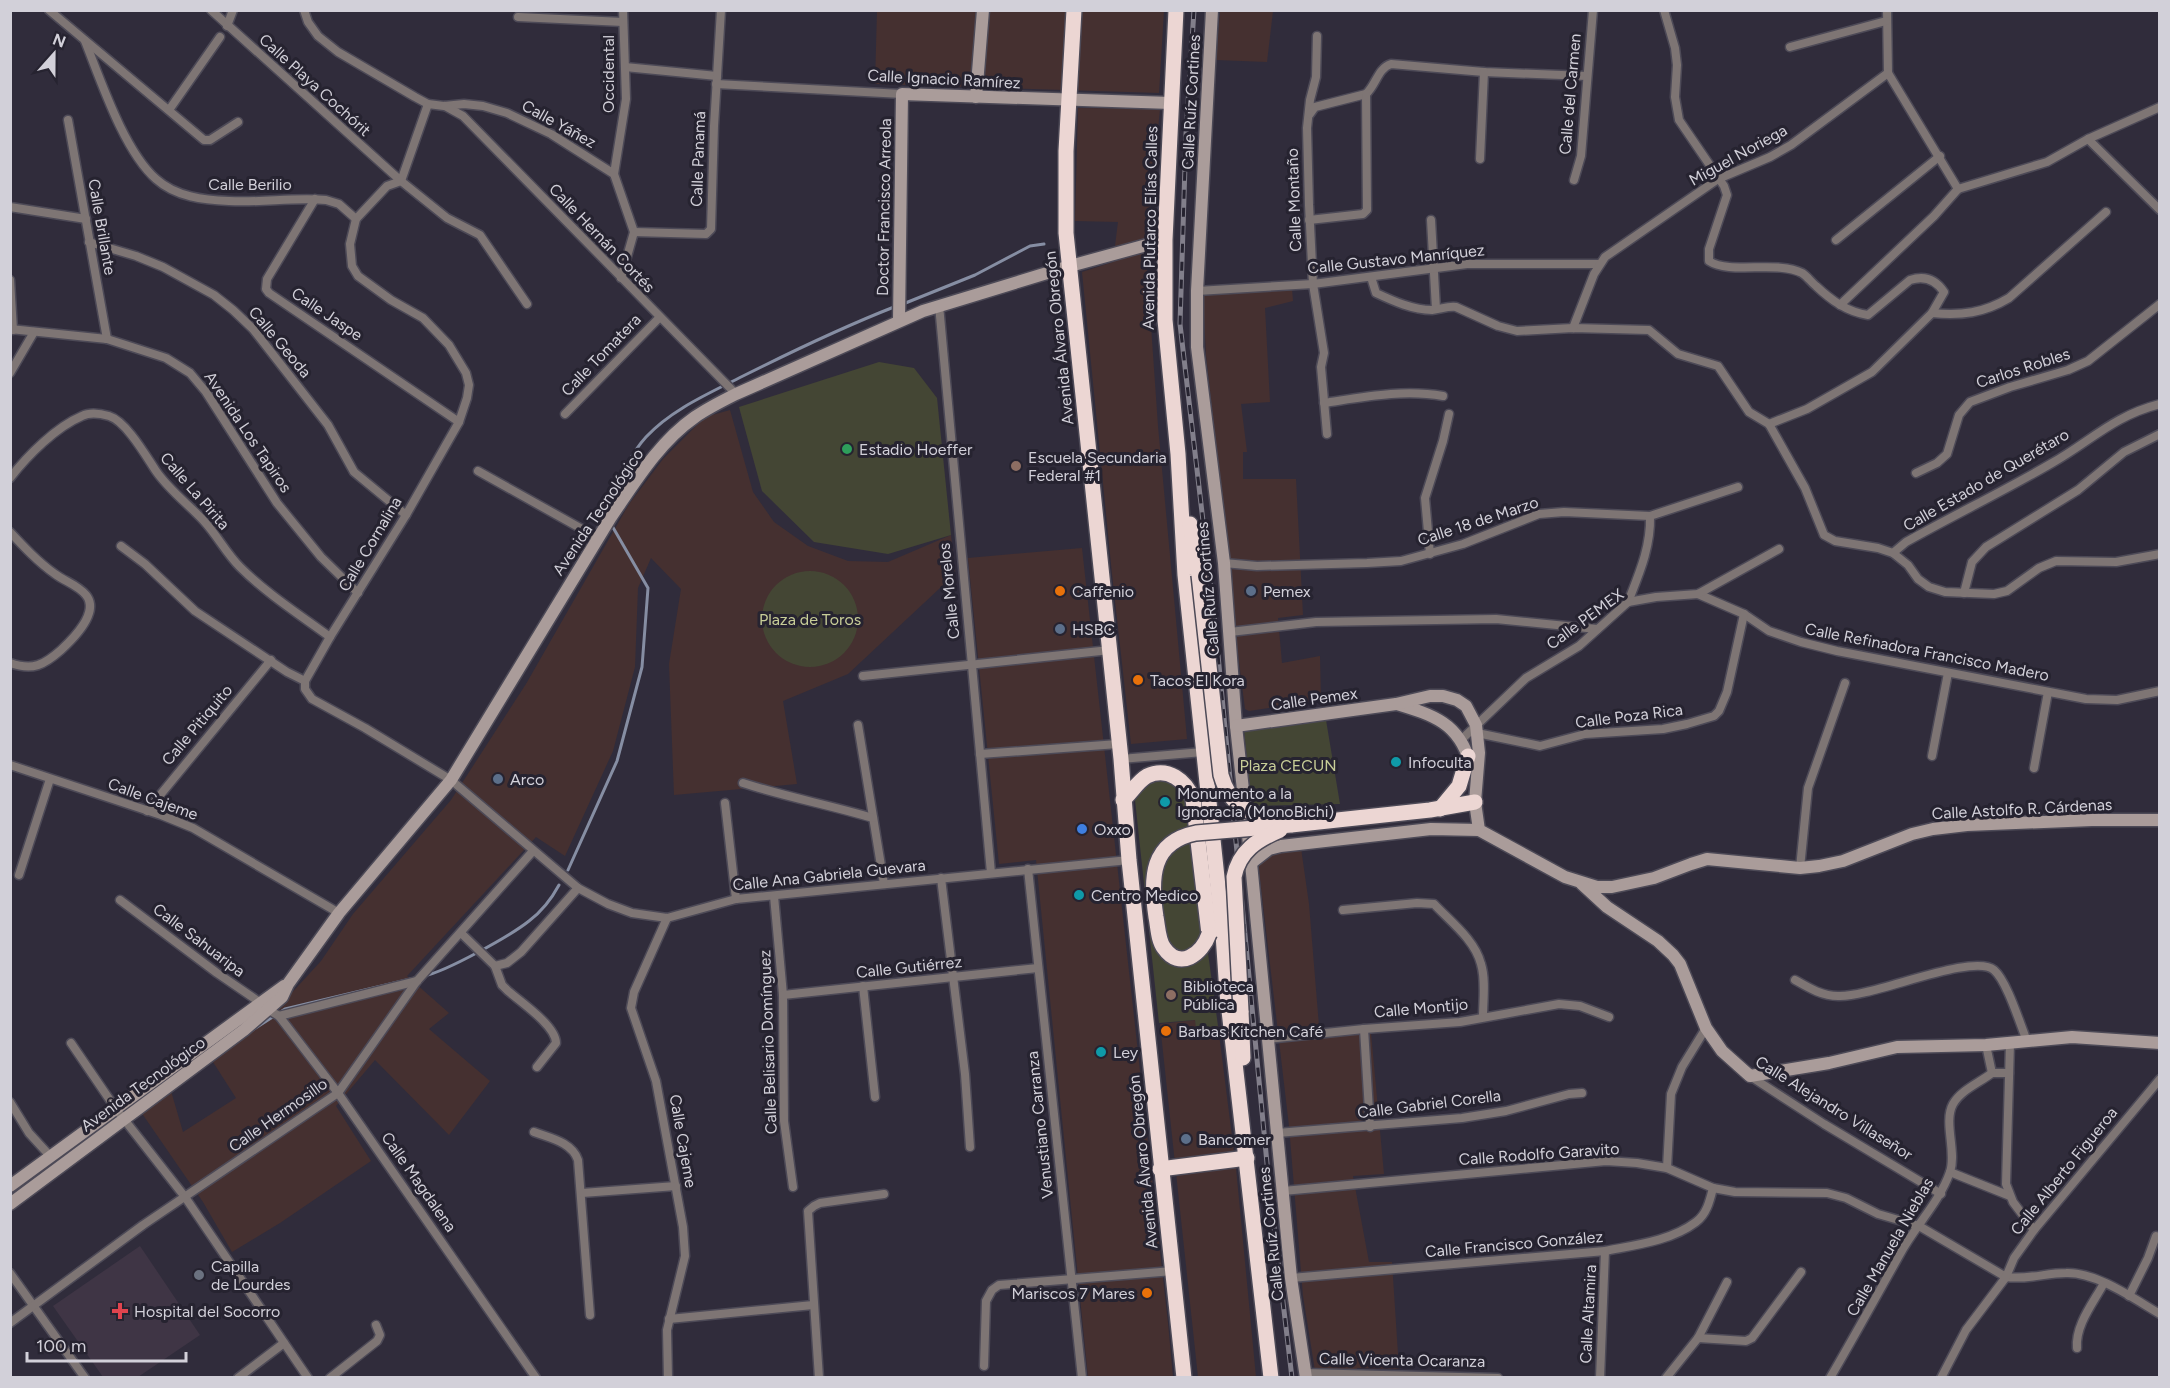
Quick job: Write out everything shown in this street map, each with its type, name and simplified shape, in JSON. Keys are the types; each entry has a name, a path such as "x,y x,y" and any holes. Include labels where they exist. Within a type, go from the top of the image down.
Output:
{"highway":[{"name":"Avenida Álvaro Obregón","path":"1074,10 1065,209 1160,1169 1184,1377"},
{"name":"Avenida Plutarco Elías Calles","path":"1176,10 1165,240 1164,320 1178,454 1185,575 1240,1115 1247,1158 1271,1377"},
{"path":"1178,454 1199,574 1221,776 1230,798 1249,812 1291,825"},
{"path":"1435,809 1459,786 1468,756"},
{"path":"1123,800 1147,776 1167,773 1176,777 1189,790 1193,799 1209,934 1203,948 1190,958 1181,958 1171,955 1164,949 1160,940 1153,881 1159,856 1168,844 1182,836 1196,833 1291,825 1435,809 1475,802"},
{"path":"1240,1115 1244,1077 1233,888 1236,866 1241,856 1256,842 1291,825"},
{"path":"1160,1169 1247,1158"}],"street":[{"path":"49,10 207,141 238,122"},
{"name":"Calle Playa Cochórit","path":"211,10 401,181 447,218 480,235 527,304"},
{"path":"227,26 233,10"},
{"name":"Calle Yáñez","path":"304,10 308,22 318,36 339,52 428,104 483,106 507,113 551,134 614,174"},
{"name":"Occidental","path":"614,174 626,99 623,10"},
{"name":"Calle Panamá","path":"634,232 706,234 710,232 721,10"},
{"path":"976,98 983,10"},
{"name":"Calle Ruíz Cortines","path":"1212,10 1197,291 1197,347 1224,563 1236,726 1291,1278 1306,1375"},
{"name":"Calle del Carmen","path":"1574,180 1581,156 1593,10"},
{"path":"1664,10 1676,48 1676,112 1727,195 1710,249 1709,261 1721,266 1774,267 1801,273 1840,306 1854,313 1868,315 1910,280 1919,277 1930,279 1944,292 1932,313 1872,372 1807,409 1769,424"},
{"path":"1887,10 1888,73 1958,189"},
{"path":"518,17 623,22"},
{"path":"1790,47 1886,21"},
{"name":"Calle Montaño","path":"1317,36 1316,77 1310,100 1307,128 1309,220 1312,284 1323,354 1321,367 1327,434"},
{"path":"169,110 220,37"},
{"name":"Calle Berilio","path":"85,41 126,138 140,163 157,180 178,193 202,199 232,201 315,199 339,204 356,219"},
{"path":"1310,114 1315,107 1366,94 1382,69 1391,64 1484,72 1587,76"},
{"name":"Calle Ignacio Ramírez","path":"626,67 716,80 902,94 1171,103"},
{"path":"1480,159 1484,72"},
{"name":"Miguel Noriega","path":"1573,328 1599,264 1605,257 1718,179 1770,157 1791,145 1888,73"},
{"name":"Doctor Francisco Arreola","path":"899,321 902,94"},
{"path":"1309,220 1363,214 1367,210 1366,94"},
{"path":"356,219 387,186 401,181 428,104"},
{"name":"Calle Hernán Cortés","path":"444,106 463,116 736,394"},
{"path":"1840,306 1934,216 1958,189 2047,162 2088,139 2159,107"},
{"name":"Calle Brillante","path":"68,120 107,339"},
{"path":"2088,139 2160,210"},
{"path":"1836,240 1940,156"},
{"path":"614,174 634,232 621,278"},
{"name":"Calle Jaspe","path":"315,199 267,279 266,289 459,422"},
{"path":"10,207 86,219"},
{"path":"1932,313 1970,314 1995,306 2009,298 2106,212"},
{"name":"Calle Cornalina","path":"305,681 406,515 459,422 469,385 466,373 449,345 423,318 391,300 358,276 350,255 350,244 356,219"},
{"path":"1431,220 1436,309"},
{"name":"Avenida Tecnológico","path":"10,1204 120,1114 264,1011 288,984 339,913 451,780 598,538 638,477 669,439 694,418 736,394 939,305 1165,240"},
{"name":"Calle Geoda","path":"89,242 163,267 214,296 233,310 253,329 328,425 354,472 406,515"},
{"name":"Calle Gustavo Manríquez","path":"1197,291 1312,284 1480,263 1599,264"},
{"path":"1371,277 1376,293 1414,308 1456,307 1498,326 1517,331 1573,328 1644,329 1654,332 1678,354 1718,366 1749,412 1769,424 1805,488 1824,535 1835,541 1878,548 1893,554 1908,565 1918,579 1929,587 1944,592 1994,594 2007,591 2039,568 2056,561 2116,562 2160,554"},
{"path":"10,280 12,329"},
{"name":"Calle Morelos","path":"939,305 991,873"},
{"name":"Carlos Robles","path":"1916,473 1937,463 1947,454 1959,415 1970,402 2010,387 2068,370 2088,361 2158,308"},
{"name":"Calle Tomatera","path":"565,414 659,318"},
{"name":"Avenida Los Tapiros","path":"12,329 107,339 166,358 190,373 206,392 277,503 321,557 358,593"},
{"path":"10,373 34,332"},
{"path":"1324,403 1389,394 1426,393 1443,396"},
{"name":"Calle Estado de Querétaro","path":"1893,554 1906,542 2054,462 2115,421 2143,408 2160,405"},
{"path":"1430,554 1425,498 1449,414"},
{"name":"Calle La Pirita","path":"10,478 32,452 83,415 111,416 130,434 162,480 205,522 240,568 330,637"},
{"path":"1965,593 1972,562 1986,547 2078,490 2124,453 2160,434"},
{"path":"478,471 598,538"},
{"name":"Calle 18 de Marzo","path":"1224,563 1257,566 1401,561 1463,544 1528,518 1551,512 1650,516 1738,487"},
{"path":"1628,602 1648,549 1650,516"},
{"path":"10,532 32,555 86,595 89,607 78,634 52,657 38,666 26,668 10,663"},
{"name":"Calle Ana Gabriela Guevara","path":"121,546 145,564 195,611 287,672 305,681 305,689 312,699 451,780 578,888 608,904 632,913 667,918 736,899 1129,860"},
{"name":"Calle PEMEX","path":"1461,740 1477,729 1526,678 1579,646 1628,602 1698,594 1779,549"},
{"name":"Calle Refinadora Francisco Madero","path":"1698,594 1744,614 1769,631 1801,642 1948,673 2086,699 2117,700 2160,691"},
{"name":"Calle Poza Rica","path":"1477,729 1528,745 1540,746 1585,734 1663,729 1714,716 1719,711 1727,692 1744,614"},
{"path":"1230,632 1316,622 1496,619 1597,629"},
{"path":"863,676 1110,650"},
{"name":"Calle Pitiquito","path":"147,810 271,660"},
{"path":"1932,756 1948,673"},
{"path":"1800,868 1808,788 1845,683"},
{"path":"2034,768 2048,692"},
{"name":"Calle Pemex","path":"1236,726 1396,704 1430,696 1443,696"},
{"path":"1431,715 1443,696 1466,706 1477,729 1479,753 1475,802 1479,830"},
{"path":"1396,704 1431,715 1452,730 1461,740 1476,783"},
{"path":"858,725 884,884"},
{"path":"980,754 1203,752"},
{"name":"Calle Cajeme","path":"10,765 147,810 193,828 339,913"},
{"path":"19,875 50,779"},
{"path":"743,783 873,818"},
{"path":"725,803 736,899"},
{"name":"Calle Astolfo R. Cárdenas","path":"1251,862 1269,849 1281,846 1431,829 1479,830 1565,877 1597,887 1625,886 1707,859 1800,868 1843,861 1912,834 1933,829 1967,825 2092,820 2160,820"},
{"name":"Calle Hermosillo","path":"10,1323 143,1225 338,1093 417,981 533,851"},
{"name":"Venustiano Carranza","path":"1028,869 1082,1377"},
{"path":"941,878 965,1074 970,1147"},
{"name":"Calle Alejandro Villaseñor","path":"1581,883 1607,907 1673,955 1680,964 1706,1028 1722,1051 1750,1076 1824,1124 1941,1194"},
{"path":"495,966 507,963 521,952 578,888"},
{"name":"Calle Belisario Domínguez","path":"774,896 783,995 784,1121 794,1187"},
{"name":"Calle Sahuaripa","path":"120,900 264,1011"},
{"path":"1343,910 1417,903 1434,904 1464,934 1477,951 1482,966 1483,1017"},
{"name":"Calle Cajeme","path":"667,918 634,992 631,1008 656,1081 683,1227 685,1256 669,1319 666,1346 668,1377"},
{"path":"461,933 495,966 502,985 545,1024 556,1038 556,1043 537,1067"},
{"path":"1795,980 1821,994 1839,997 1884,988 1954,969 1989,966 1996,971 2002,981 2027,1041"},
{"name":"Calle Gutiérrez","path":"783,995 1038,968"},
{"path":"264,1011 417,981"},
{"path":"863,987 875,1097"},
{"name":"Calle Montijo","path":"1268,1039 1460,1022 1559,1004 1580,1006 1609,1017"},
{"name":"Calle Magdalena","path":"264,1011 338,1093 536,1377"},
{"path":"1667,1168 1671,1094 1682,1067 1706,1028"},
{"path":"1364,1029 1370,1127"},
{"path":"1750,1076 1829,1063 1897,1047 1986,1045 2072,1037 2160,1043"},
{"path":"2010,1042 2005,1175 2010,1196 2034,1230"},
{"path":"71,1043 120,1114 185,1197 308,1377"},
{"path":"1986,1045 1992,1073 2009,1073"},
{"name":"Calle Manuela Nieblas","path":"1830,1377 1900,1254 1941,1194 1950,1172 1952,1159 1950,1119 1952,1106 1962,1093 1992,1073"},
{"name":"Calle Alberto Figueroa","path":"1941,1377 1966,1330 2006,1277 2014,1258 2034,1230 2160,1079"},
{"name":"Calle Gabriel Corella","path":"1277,1133 1462,1118 1582,1093"},
{"path":"10,1102 29,1133 51,1157"},
{"name":"Avenida Tecnológico","path":"10,1186 51,1157 120,1114"},
{"path":"534,1132 565,1144 576,1153 582,1193 590,1315"},
{"name":"Calle Rodolfo Garavito","path":"1282,1191 1606,1161 1637,1163 1667,1168 1713,1188 1735,1192 1827,1193 1846,1198 1878,1214 1919,1226 2006,1277"},
{"path":"1950,1172 2010,1196"},
{"path":"582,1193 676,1186"},
{"name":"Calle Francisco González","path":"1291,1278 1605,1251 1670,1235 1697,1221 1710,1203 1713,1188"},
{"path":"819,1377 808,1211 820,1203 884,1194"},
{"path":"2129,1296 2156,1236"},
{"name":"Calle Altamira","path":"1600,1377 1605,1251"},
{"path":"984,1366 986,1301 992,1290 999,1285 1173,1271"},
{"path":"1698,1338 1746,1341 1752,1338 1801,1272"},
{"path":"10,1273 85,1377"},
{"path":"2006,1277 2021,1279 2066,1273 2087,1275 2160,1314"},
{"path":"1666,1377 1698,1338 1727,1282"},
{"path":"2077,1348 2076,1338 2080,1328 2104,1283"},
{"path":"669,1319 813,1305"},
{"path":"330,1377 377,1341 380,1335 376,1325"},
{"path":"238,1377 284,1344"},
{"name":"Calle Vicenta Ocaranza","path":"1306,1375 1498,1377"}],"shaded area":[{"path":"877,11 1164,11 1159,93 875,84"},
{"path":"1220,11 1273,11 1267,62 1216,60"},
{"path":"1078,108 1160,109 1146,254 1158,426 1187,739 1131,744 1082,272 1113,262 1118,222 1075,221"},
{"path":"1292,289 1293,301 1265,308 1270,402 1241,404 1247,452 1243,452 1243,479 1296,479 1303,615 1278,618 1282,663 1320,656 1321,700 1249,711 1245,709 1228,576 1225,524 1206,355 1203,295"},
{"path":"730,410 753,492 774,522 808,546 848,561 888,562 951,535 955,574 848,674 783,701 797,784 674,795 669,664 681,589 651,558 638,588 635,667 613,751 565,856 536,837 407,976 449,1013 429,1029 490,1081 449,1135 375,1060 336,1106 371,1161 280,1223 232,1252 203,1202 141,1112 171,1091 183,1132 236,1098 213,1062 266,1021 321,961 353,914 451,800 526,684 629,504 663,459 705,417"},
{"path":"1082,548 1173,1377 1088,1377 1036,860 999,864 968,558"},
{"path":"1301,848 1309,904 1320,1038 1371,1033 1384,1174 1353,1176 1369,1262 1392,1262 1399,1369 1357,1368 1357,1377 1316,1377 1303,1296 1289,1126 1258,862 1275,851"},
{"path":"1195,1020 1197,1028 1218,1026 1236,1168 1256,1377 1198,1377 1160,1024"},
{"name":"Hospital del Socorro","path":"140,1246 200,1335 138,1377 103,1377 53,1306"}],"green space":[{"name":"Estadio Hoeffer","path":"879,362 914,368 937,398 951,535 888,554 814,542 762,491 739,407"},
{"name":"Plaza de Toros","path":"810,571 828,575 844,585 854,601 858,619 854,637 844,653 828,663 810,667 792,663 776,653 766,637 762,619 766,601 776,585 792,575"},
{"name":"Plaza CECUN","path":"1326,720 1340,804 1252,806 1244,730"},
{"path":"1165,777 1186,792 1218,1026 1196,1028 1195,1020 1159,1023 1135,800 1147,784"}],"waterway":[{"path":"903,304 975,275 1030,246 1044,244"},
{"path":"607,518 604,513 633,454 646,437 667,418 705,395 762,367 894,307"},
{"path":"568,870 617,761 642,667 648,588 611,524"},
{"path":"424,976 462,960 520,927 542,909 559,885"},
{"path":"251,1031 285,1009 415,978"}],"railway":[{"path":"1194,10 1186,134 1180,324 1215,624 1269,1184 1292,1378"}],"place":[{"name":"Estadio Hoeffer","path":"847,449"},
{"name":"Escuela Secundaria Federal #1","path":"1016,466"},
{"name":"Caffenio","path":"1060,591"},
{"name":"Pemex","path":"1251,591"},
{"name":"HSBC","path":"1060,629"},
{"name":"Tacos El Kora","path":"1138,680"},
{"name":"Infoculta","path":"1396,762"},
{"name":"Arco","path":"498,779"},
{"name":"Monumento a la Ignoracia (MonoBichi)","path":"1165,802"},
{"name":"Oxxo","path":"1082,829"},
{"name":"Centro Medico","path":"1079,895"},
{"name":"Biblioteca Pública","path":"1171,995"},
{"name":"Barbas Kitchen Café","path":"1166,1031"},
{"name":"Ley","path":"1101,1052"},
{"name":"Bancomer","path":"1186,1139"},
{"name":"Capilla de Lourdes","path":"199,1275"},
{"name":"Mariscos 7 Mares","path":"1147,1293"},
{"name":"Hospital del Socorro","path":"120,1311"}]}
